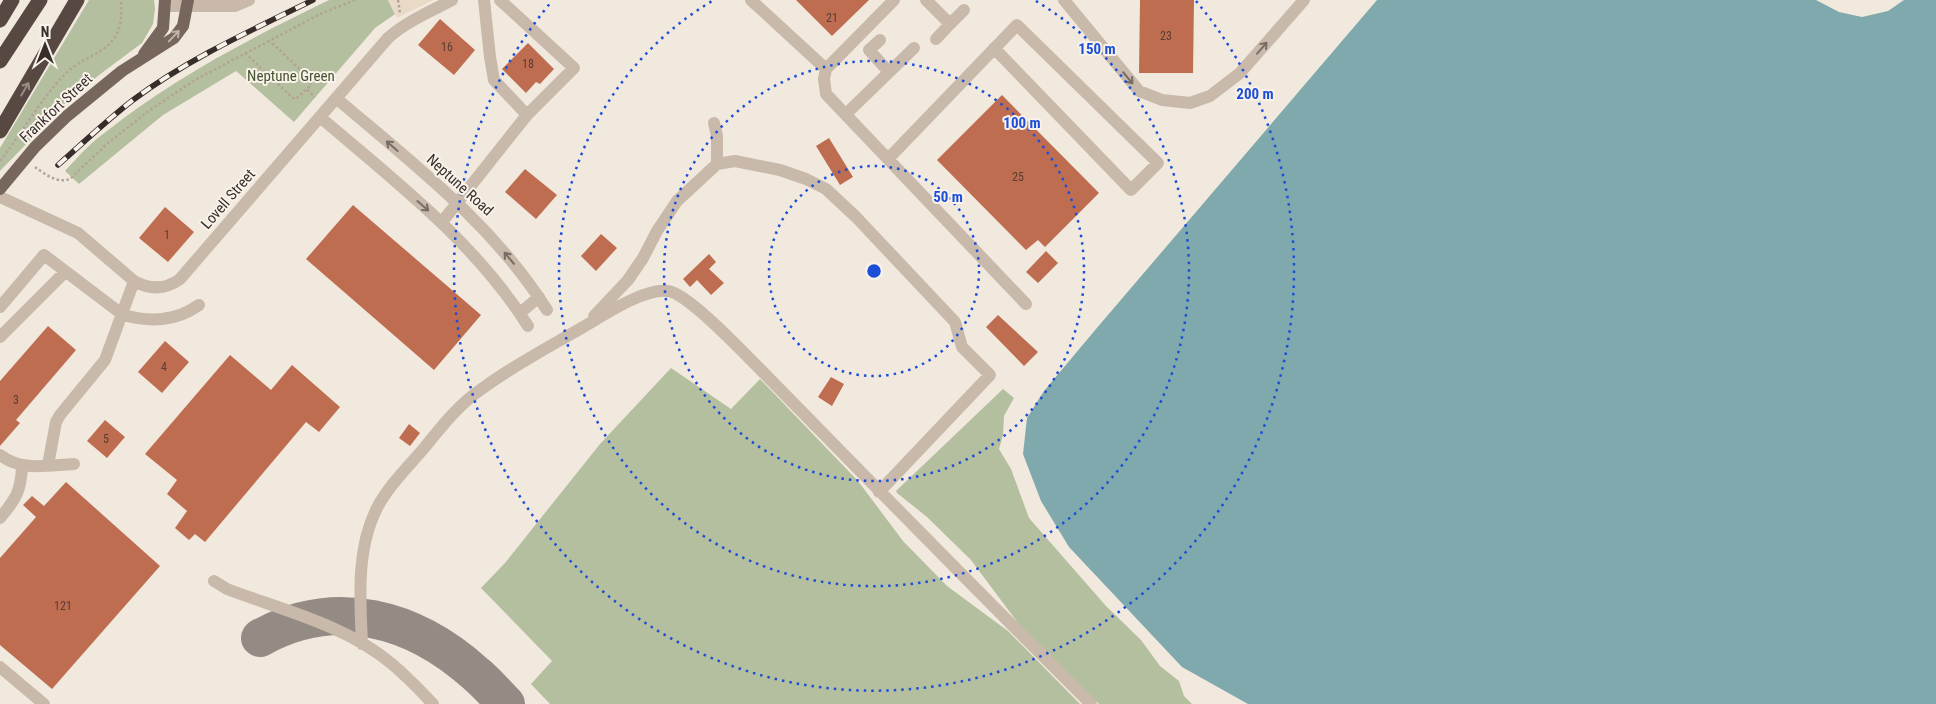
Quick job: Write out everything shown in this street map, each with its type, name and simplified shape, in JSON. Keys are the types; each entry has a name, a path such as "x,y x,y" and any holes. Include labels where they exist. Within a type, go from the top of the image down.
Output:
{"highway":[{"path":"0,20 12,0"},
{"path":"0,61 40,0"},
{"path":"0,131 77,0"},
{"path":"0,76 28,19"}],"main road":[{"path":"141,58 162,28 165,3"},
{"path":"141,58 174,38 183,26 188,3"},
{"name":"Frankfort Street","path":"0,189 35,147 67,116 141,58"}],"street":[{"path":"165,3 235,6 249,0"},
{"name":"Lovell Street","path":"0,197 78,233 134,281 143,286 163,288 172,285 180,279 388,38 398,28 452,0"},
{"path":"484,0 494,80 527,115"},
{"path":"442,222 527,115 574,68 500,0"},
{"path":"750,0 826,69"},
{"path":"894,0 826,69 824,79 826,94 1026,304"},
{"path":"926,0 950,24"},
{"path":"1064,0 1139,91 1162,100 1190,103 1210,96 1240,73 1304,0"},
{"path":"936,39 964,10"},
{"path":"888,159 994,48 1017,25 1158,163 1131,190 994,48"},
{"path":"880,40 869,50 889,72"},
{"path":"846,114 914,48"},
{"name":"Neptune Road","path":"336,98 458,203 488,233 514,264 547,310"},
{"path":"320,117 442,222 473,253 498,283 528,326"},
{"path":"714,123 717,136 717,164"},
{"path":"584,327 628,280 677,201 717,164 735,161 780,170 806,179 826,189 856,217 955,322 962,347 990,375 879,492"},
{"path":"0,307 44,255 122,315 138,319 164,319 183,314 199,305"},
{"path":"0,337 65,272"},
{"path":"48,465 56,422 60,414 105,360 134,281"},
{"path":"362,644 362,554 370,524 389,490 470,396 509,370 613,309 656,291 665,290 678,294 730,339 879,492 1091,704"},
{"path":"520,313 539,297"},
{"path":"0,455 22,466 74,464"},
{"path":"0,518 17,497 22,466"},
{"path":"214,580 227,589 333,629 362,644 391,663 428,702"},
{"path":"0,667 44,704"}],"path":[{"path":"0,161 65,73 112,41 122,18 121,0"},
{"path":"37,168 47,175 62,181 67,180 108,143 150,110 195,80 320,14 355,0"},
{"path":"397,16 401,12 398,0"},
{"path":"245,53 293,98 299,98 311,85 310,79 270,41"},
{"path":"306,90 315,97"}],"green space":[{"path":"89,0 154,0 153,24 142,43 72,97 0,171 0,148"},
{"name":"Neptune Green","path":"329,0 388,0 395,14 375,28 294,122 236,71 163,115 79,184 65,171 98,138 184,77 241,45"},
{"path":"671,368 731,409 760,379 858,481 903,541 947,586 1008,631 1080,704 550,704 531,684 552,661 481,588 505,563 600,444"},
{"path":"1003,389 1014,398 1004,416 1003,435 999,449 1011,469 1029,518 1106,606 1141,640 1160,666 1179,681 1184,696 1192,704 1099,704 1018,623 971,560 927,517 897,493 896,491"}],"shaded area":[{"path":"388,0 433,0 397,18"}],"water":[{"path":"1377,0 1816,0 1839,12 1862,17 1888,11 1904,0 1936,0 1936,704 1248,704 1182,667 1069,547 1041,501 1023,454 1027,418 1044,391"}],"building":[{"path":"796,0 869,0 832,36"},
{"path":"1140,0 1194,0 1193,73 1139,73"},
{"path":"440,19 475,50 454,75 418,45"},
{"path":"528,43 554,69 540,84 536,82 526,93 502,69"},
{"path":"1002,95 1099,193 1045,247 1038,240 1026,250 937,160"},
{"path":"829,138 853,177 840,185 816,146"},
{"path":"525,169 557,195 536,219 505,192"},
{"path":"353,205 481,315 434,370 306,259"},
{"path":"165,207 194,232 168,262 139,238"},
{"path":"601,234 617,248 596,271 581,256"},
{"path":"1046,251 1058,263 1038,283 1026,272"},
{"path":"709,254 716,262 709,269 724,283 711,295 697,280 690,287 683,279"},
{"path":"998,315 1038,352 1024,366 986,327"},
{"path":"48,326 76,350 16,420 20,423 0,446 0,381"},
{"path":"165,341 189,362 162,393 138,372"},
{"path":"230,355 271,390 292,365 340,407 319,432 306,422 205,542 195,534 189,540 175,528 187,511 167,494 177,480 145,454"},
{"path":"831,377 844,384 832,406 818,397"},
{"path":"105,420 125,437 107,458 87,441"},
{"path":"409,424 420,433 410,446 399,438"},
{"path":"66,482 160,566 52,689 0,645 0,558 36,517 23,505 32,496 44,506"}],"taxiway":[{"path":"260,638 289,625 317,618 345,616 373,619 400,627 427,639 452,655 480,677 506,704"}],"railway":[{"path":"58,165 133,100 154,85 198,58 313,0"}]}
